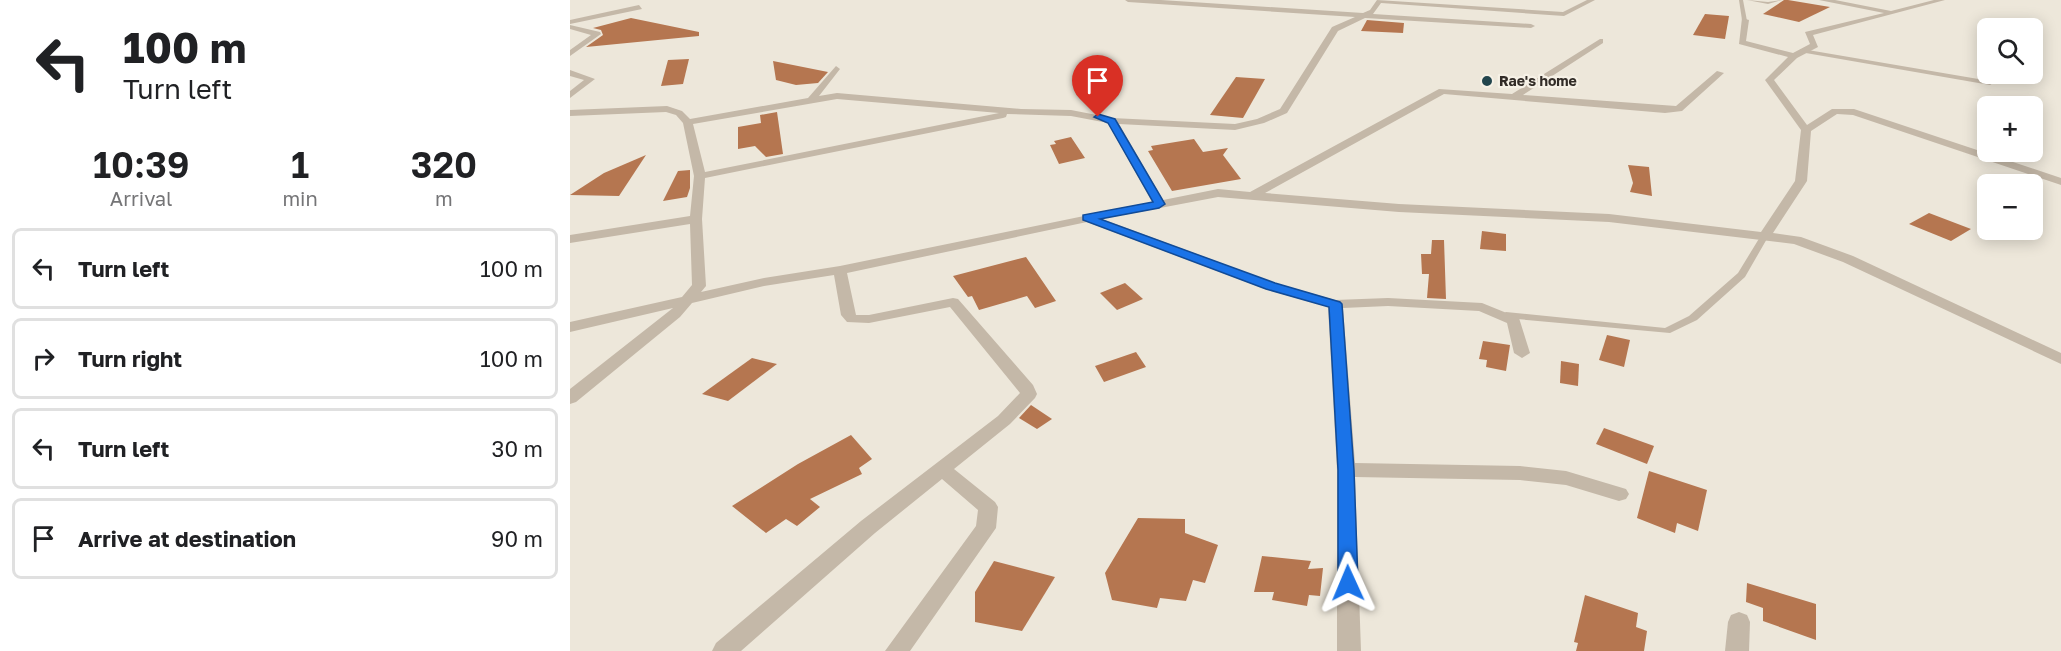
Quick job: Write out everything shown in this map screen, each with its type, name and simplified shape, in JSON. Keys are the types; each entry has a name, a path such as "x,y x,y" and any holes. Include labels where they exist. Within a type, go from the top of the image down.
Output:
{"street":[{"path":"1128,0 1531,26"},
{"path":"688,122 837,96 1021,112 1071,113 1112,121 1235,127 1260,121 1284,111 1335,29 1373,11 1380,0 1564,14 1592,0"},
{"path":"1822,0 1894,12"},
{"path":"1764,237 1801,181 1806,130 1769,80 1798,53 1815,45 1808,34 1942,0"},
{"path":"570,22 639,6"},
{"path":"1745,20 1742,42 1798,53"},
{"path":"570,27 597,34 570,54"},
{"path":"1514,97 1600,41"},
{"path":"812,99 836,69"},
{"path":"1252,196 1443,91 1679,109 1720,73"},
{"path":"570,95 591,79 572,75"},
{"path":"570,114 667,109 679,113 688,122 699,176 696,219 699,286 675,314 570,398"},
{"path":"1806,130 1834,111 1854,112 2061,183"},
{"path":"699,176 1021,112"},
{"path":"1112,121 1159,204"},
{"path":"570,327 764,282 840,270 1218,193 1399,208 1609,218 1796,240 1848,259 2061,358"},
{"path":"1087,218 1270,286 1335,304 1388,302 1482,307 1514,321 1521,353"},
{"path":"570,238 696,219"},
{"path":"724,651 868,527 943,471 1004,420 1029,394 1025,385 953,302 869,319 852,319 848,315 840,270"},
{"path":"1335,304 1346,470 1349,651"},
{"path":"1346,470 1520,473 1566,478 1618,494"},
{"path":"897,651 986,528 988,507 943,471"},
{"path":"1737,651 1739,622"}],"lane":[{"path":"1741,0 1745,20"},
{"path":"1749,0 1768,3 1780,0"},
{"path":"1798,53 1977,81"},
{"path":"1506,315 1666,331 1693,318 1742,275 1764,237"}],"building":[{"path":"1784,0 1830,7 1799,22 1763,14"},
{"path":"1705,14 1729,16 1725,39 1693,35"},
{"path":"631,18 699,32 699,36 586,47 603,35 601,30 593,28"},
{"path":"1367,20 1404,23 1403,33 1361,31"},
{"path":"689,59 683,84 661,86 668,60"},
{"path":"773,61 828,72 818,83 796,85 776,80"},
{"path":"1236,77 1265,79 1243,118 1210,115"},
{"path":"777,112 783,154 766,157 755,146 738,149 738,127 761,123 760,115"},
{"path":"1071,137 1085,158 1059,164 1050,145 1056,144 1054,141"},
{"path":"1194,139 1203,152 1228,148 1223,155 1241,179 1172,191 1148,151 1153,150 1151,146"},
{"path":"646,155 619,196 570,195 604,173"},
{"path":"1628,165 1649,167 1652,196 1630,192 1633,183"},
{"path":"690,170 690,188 687,197 663,201 678,171"},
{"path":"1929,213 1971,229 1951,241 1909,224"},
{"path":"1482,231 1506,234 1506,251 1480,249"},
{"path":"1432,240 1444,240 1446,299 1427,298 1429,274 1422,274 1421,254 1431,254"},
{"path":"1026,257 1056,301 1035,308 1027,296 979,310 972,296 968,297 953,276"},
{"path":"1125,283 1143,299 1117,310 1100,293"},
{"path":"1607,335 1630,340 1624,367 1599,360"},
{"path":"1483,341 1510,345 1506,371 1486,367 1487,360 1479,359"},
{"path":"1136,352 1146,367 1104,382 1095,366"},
{"path":"752,358 777,364 728,401 702,394"},
{"path":"1561,361 1579,364 1578,386 1560,383"},
{"path":"1031,405 1052,419 1037,429 1019,418"},
{"path":"1604,428 1654,446 1647,464 1596,444"},
{"path":"851,435 872,459 859,468 862,474 810,499 820,507 797,526 786,519 766,533 732,506 798,464"},
{"path":"1649,471 1707,490 1698,531 1677,523 1675,533 1637,518"},
{"path":"1138,518 1185,519 1185,533 1218,545 1205,583 1193,580 1186,601 1160,598 1157,608 1112,600 1105,573"},
{"path":"1262,556 1311,561 1308,569 1323,568 1320,596 1309,595 1307,606 1272,600 1274,592 1254,592"},
{"path":"994,561 1055,577 1022,631 975,622 975,592"},
{"path":"1747,583 1816,604 1816,640 1763,621 1763,608 1746,602"},
{"path":"1585,595 1638,613 1636,627 1647,631 1644,651 1576,651 1578,643 1574,642"}],"place":[{"name":"Rae's home","path":"1487,81"}],"route":[{"path":"1098,117 1112,121 1159,204 1087,218 1270,286 1335,304 1346,470 1348,583"}]}
